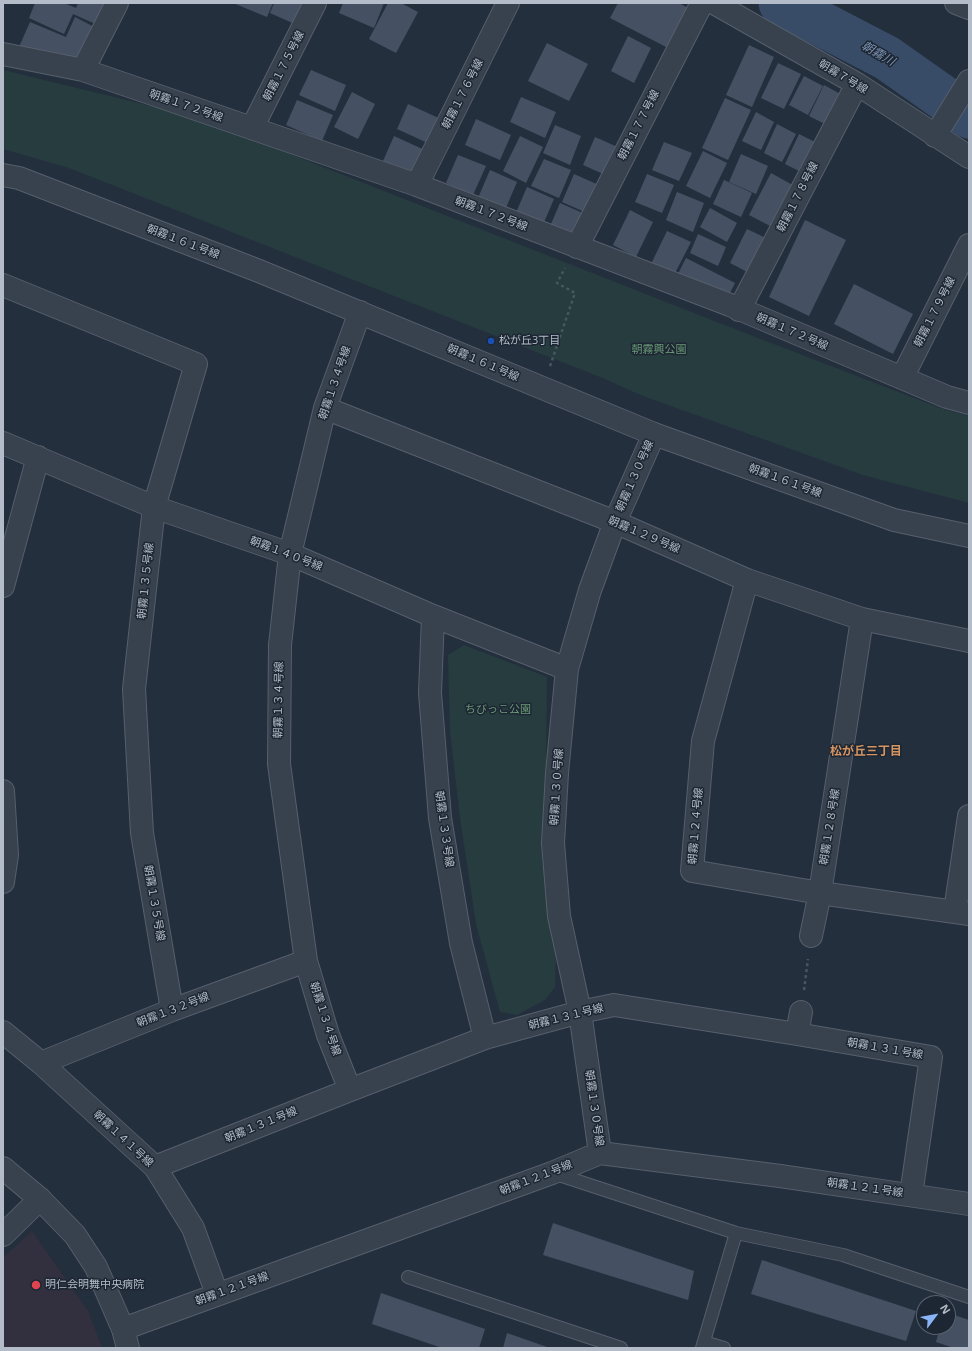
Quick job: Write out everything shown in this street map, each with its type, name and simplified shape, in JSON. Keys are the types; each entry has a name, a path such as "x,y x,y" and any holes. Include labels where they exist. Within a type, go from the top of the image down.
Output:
{"street":[{"path":"83,70 117,3"},
{"name":"朝霧１７５号線","path":"252,128 315,3"},
{"name":"朝霧１７６号線","path":"417,185 508,3"},
{"name":"朝霧１７７号線","path":"577,247 702,3"},
{"name":"朝霧７号線","path":"714,3 857,84 940,127 969,157"},
{"path":"956,3 969,8"},
{"name":"朝霧１７２号線","path":"3,54 83,70 417,185 730,305 947,397 969,403"},
{"name":"朝霧１７８号線","path":"739,310 857,84"},
{"path":"940,127 965,87"},
{"name":"朝霧１６１号線","path":"3,175 19,178 259,271 654,434 894,520 969,536"},
{"name":"朝霧１７９号線","path":"902,378 969,245"},
{"name":"朝霧１３５号線","path":"3,286 196,364 154,507 134,689 142,833 172,1010"},
{"name":"朝霧１３４号線","path":"350,1090 328,1035 306,961 279,764 280,645 290,554 325,408 360,312"},
{"name":"朝霧１２９号線","path":"325,408 615,522 747,580 862,619 969,641"},
{"name":"朝霧１３０号線","path":"600,1153 580,1012 559,916 553,843 557,773 567,669 590,590 615,522 654,434"},
{"name":"朝霧１４０号線","path":"3,442 154,507 290,554 433,616 567,669"},
{"path":"3,586 38,457"},
{"name":"朝霧１２４号線","path":"747,580 703,741 692,871 820,893 962,912"},
{"name":"朝霧１３３号線","path":"433,616 430,693 440,818 461,943 485,1038"},
{"name":"朝霧１２８号線","path":"811,936 820,893 862,619"},
{"path":"3,791 7,855 3,882"},
{"path":"962,912 969,816"},
{"name":"朝霧１３２号線","path":"40,1063 172,1010 306,961"},
{"name":"朝霧１３１号線","path":"155,1167 485,1038 580,1012 614,1005 797,1034 931,1058 911,1195"},
{"path":"797,1034 801,1012"},
{"name":"朝霧１４１号線","path":"3,1032 40,1063 155,1167 192,1228 217,1294"},
{"name":"朝霧１２１号線","path":"125,1339 217,1294 552,1173 600,1153 780,1176 969,1204"},
{"path":"3,1168 40,1199 75,1235 96,1268 125,1339"},
{"path":"3,1235 40,1199"}],"lane":[{"path":"552,1173 736,1233 843,1255 969,1297"},
{"path":"724,1348 703,1345 736,1233"},
{"path":"408,1277 621,1348"}],"path":[{"path":"543,388 575,293 557,283 577,247"},
{"path":"801,1012 811,936"}],"shaded area":[{"name":"明仁会明舞中央病院","path":"32,1231 88,1311 102,1348 3,1348 3,1258"}],"green space":[{"name":"朝霧興公園","path":"3,70 196,117 727,326 940,408 969,416 969,503 863,475 643,396 600,377 69,168 3,149"},
{"name":"ちびっこ公園","path":"464,645 547,677 546,766 542,858 556,958 555,987 545,1000 517,1015 500,1012 476,924 460,818 450,731 448,655"}],"building":[{"path":"35,3 64,3 76,8 78,3 110,3 100,26 73,14 64,34 29,18"},
{"path":"233,3 273,3 267,17"},
{"path":"274,3 306,3 297,25 270,13"},
{"path":"343,3 384,3 374,28 339,13"},
{"path":"388,3 401,3 418,12 396,53 369,39"},
{"path":"618,3 679,3 690,9 670,49 610,18"},
{"path":"75,17 98,29 81,63 59,53 54,63 19,47 30,22 66,37"},
{"path":"628,36 651,48 634,83 611,71"},
{"path":"547,43 588,64 569,101 528,81"},
{"path":"749,45 774,57 752,107 726,95"},
{"path":"778,63 801,74 784,109 761,98"},
{"path":"311,70 346,85 335,111 299,95"},
{"path":"804,76 823,86 808,115 789,105"},
{"path":"824,85 844,96 829,126 809,116"},
{"path":"352,92 375,104 358,139 334,127"},
{"path":"521,97 556,112 545,138 510,122"},
{"path":"725,98 751,110 728,160 702,148"},
{"path":"297,100 333,115 322,141 286,125"},
{"path":"408,104 443,120 432,145 397,129"},
{"path":"756,112 774,122 761,150 742,141"},
{"path":"476,119 511,135 500,160 465,145"},
{"path":"777,124 796,134 782,162 764,153"},
{"path":"555,125 581,136 570,165 543,153"},
{"path":"799,134 819,144 805,174 785,164"},
{"path":"394,136 429,152 418,177 383,161"},
{"path":"520,136 543,147 526,183 503,171"},
{"path":"595,137 622,149 610,177 583,165"},
{"path":"664,142 692,153 679,181 652,170"},
{"path":"703,151 727,163 710,198 686,186"},
{"path":"741,154 768,166 756,194 729,182"},
{"path":"458,155 486,166 473,195 446,183"},
{"path":"544,159 571,170 559,198 531,186"},
{"path":"490,170 517,182 505,210 478,198"},
{"path":"771,173 798,188 776,229 749,215"},
{"path":"574,174 601,186 589,214 562,202"},
{"path":"647,174 674,185 662,213 635,202"},
{"path":"724,180 752,193 741,217 713,204"},
{"path":"527,187 554,199 542,227 515,215"},
{"path":"677,192 704,203 693,232 666,220"},
{"path":"560,203 587,215 575,243 548,231"},
{"path":"710,208 737,223 727,242 700,227"},
{"path":"630,210 653,222 636,257 613,245"},
{"path":"805,220 846,240 809,316 769,297"},
{"path":"747,229 770,240 753,275 730,263"},
{"path":"667,231 691,242 673,277 650,266"},
{"path":"698,234 726,247 718,266 690,253"},
{"path":"686,258 735,283 727,299 678,274"},
{"path":"854,284 913,314 893,354 834,324"},
{"path":"553,1223 694,1271 688,1300 543,1255"},
{"path":"762,1260 916,1311 906,1341 751,1294"},
{"path":"381,1293 485,1329 479,1348 442,1348 372,1324"},
{"path":"956,1316 969,1320 969,1348 954,1348 936,1342 938,1335 956,1335"},
{"path":"507,1333 550,1348 503,1348"}],"waterway":[{"name":"朝霧川","path":"781,3 887,58 969,116"}],"place":[{"name":"松が丘3丁目","path":"491,341"},
{"name":"明仁会明舞中央病院","path":"36,1285"}],"district":[{"name":"松が丘三丁目","path":"866,752"}]}
